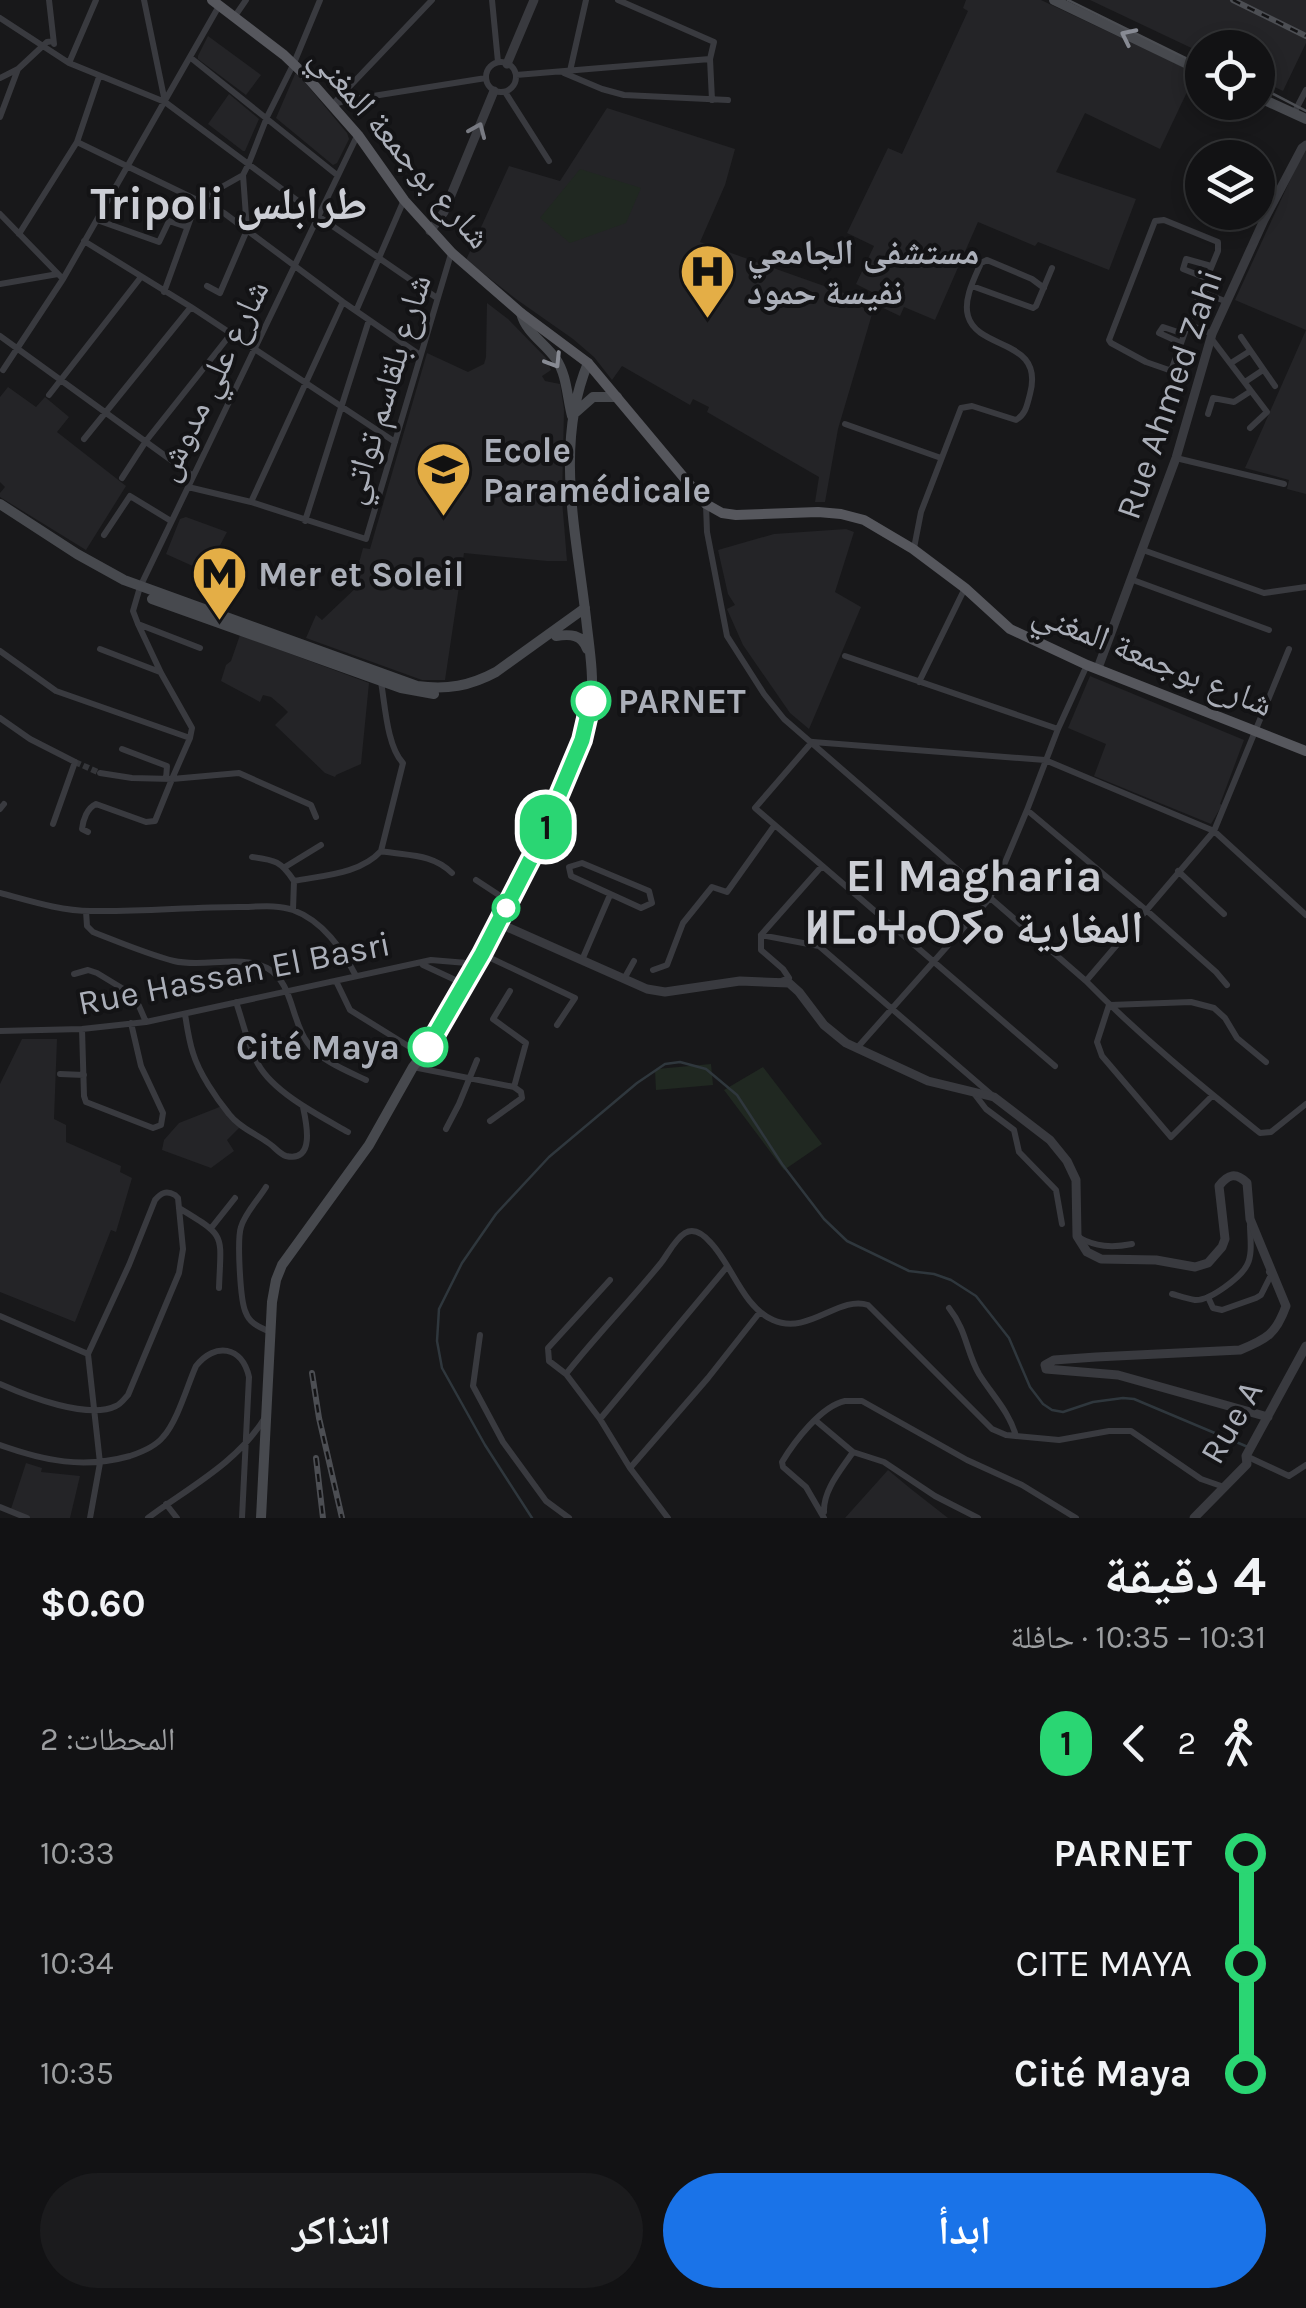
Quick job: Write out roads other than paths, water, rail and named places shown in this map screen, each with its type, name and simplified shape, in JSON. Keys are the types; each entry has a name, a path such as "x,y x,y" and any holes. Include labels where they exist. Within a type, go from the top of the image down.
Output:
{"main road":[{"path":"1054,0 1185,63"},
{"name":"شارع بوجمعة المغني","path":"215,3 294,63 358,135 430,231 521,313 588,363 706,504 736,515 818,512 864,520 913,549 1010,629 1306,751"},
{"path":"1275,101 1300,108 1306,119"},
{"path":"261,1518 274,1290 282,1265 369,1145 482,954 538,845 582,740 591,701 584,601 571,516 572,416 558,362 524,324 521,313"},
{"path":"572,416 588,363"},
{"path":"572,416 593,397 616,397"},
{"path":"0,504 138,590 407,683 430,687 453,687 496,672 567,619 584,601"},
{"path":"0,512 85,567 138,590 419,693 468,691 496,679 556,636 584,601"},
{"path":"556,636 579,637 590,657"}],"street":[{"path":"49,0 51,52"},
{"path":"68,63 96,0"},
{"path":"144,0 165,102"},
{"path":"235,16 246,0"},
{"path":"164,292 198,202 243,174 249,163 320,0"},
{"path":"332,106 432,0"},
{"path":"430,231 442,216 500,92 514,86 514,70 503,63 492,0"},
{"path":"534,0 503,63 488,68 486,78 488,86 500,92 549,161"},
{"path":"566,71 586,0"},
{"path":"618,0 714,42 710,59 712,100"},
{"path":"3,370 97,220 191,58 215,3"},
{"path":"0,18 68,63 165,102 318,216 437,298"},
{"path":"0,78 53,41"},
{"path":"191,58 337,175"},
{"path":"516,75 710,59"},
{"path":"0,116 18,68"},
{"path":"566,71 624,95 728,100"},
{"path":"19,234 77,142 99,77"},
{"path":"332,106 348,100 486,78"},
{"path":"1300,108 1306,90"},
{"name":"شارع علي مدوش","path":"138,590 358,135"},
{"path":"77,142 224,213 420,354"},
{"name":"Rue Ahmed Zahi","path":"1093,666 1133,580 1176,458 1211,336 1264,220 1306,145"},
{"path":"207,286 220,293 247,230 243,174"},
{"path":"356,311 404,200"},
{"path":"0,214 60,276"},
{"path":"97,220 159,242 168,221 187,227"},
{"path":"1164,220 1218,242 1206,278 1172,368 1146,362 1111,344 1109,340 1155,221 1164,220"},
{"path":"84,241 395,442"},
{"name":"شارع بلقاسم تواتي","path":"305,521 366,539 452,253"},
{"path":"1206,278 1183,269 1186,259 1212,266"},
{"path":"913,549 921,512 961,408 972,406 1016,420 1024,413 1032,388 1031,370 1021,354 982,334 968,317 972,286 982,263 988,260 1044,288"},
{"path":"972,286 1033,308 1052,268"},
{"path":"0,284 60,276"},
{"path":"49,395 142,277"},
{"path":"1201,292 1226,302"},
{"path":"251,502 343,302"},
{"path":"84,440 191,307"},
{"path":"188,487 251,502 305,521 369,320"},
{"path":"1188,324 1211,336 1267,412 1250,428"},
{"path":"122,478 230,334"},
{"path":"0,336 194,476"},
{"path":"1241,337 1274,386"},
{"path":"1231,363 1250,350"},
{"path":"1245,382 1263,370"},
{"path":"1208,414 1213,398 1234,402 1251,391"},
{"path":"844,424 942,458"},
{"path":"1176,458 1284,484"},
{"path":"104,535 130,496 171,521"},
{"path":"706,504 706,532 727,636 784,719 1260,1133 1271,1132 1306,1104"},
{"path":"1143,550 1264,593 1306,587"},
{"path":"1133,580 1269,630"},
{"path":"919,682 964,588"},
{"path":"88,832 83,830 83,823 90,807 96,804 146,822 154,821 190,738 191,724 138,624 134,612 138,590"},
{"path":"138,624 200,648"},
{"path":"1086,981 1214,831 1290,649"},
{"path":"100,650 162,673"},
{"path":"0,651 56,691 190,738"},
{"path":"845,656 1058,729"},
{"path":"856,1049 990,898 1058,729 1093,666"},
{"path":"294,881 355,868 373,860 381,850 403,764 392,743 382,682"},
{"path":"0,718 74,762 53,824"},
{"path":"812,742 1045,760 1214,831 1306,915"},
{"path":"812,742 755,808 1055,1066"},
{"path":"122,749 167,766 169,779"},
{"path":"100,773 169,779 239,774 311,805 316,818"},
{"path":"1027,810 1227,984"},
{"path":"653,970 667,965 683,923 712,887 727,892 774,825"},
{"path":"285,867 320,845"},
{"path":"381,850 423,856 441,862 452,873"},
{"path":"252,857 274,860 285,867 294,881 293,910"},
{"path":"582,863 649,891 652,903 641,908 610,895 571,876 569,867 582,863"},
{"path":"498,923 647,989 665,992 723,982 780,981 789,978 761,950 761,935 822,866"},
{"path":"1178,871 1224,914"},
{"path":"476,880 510,902"},
{"path":"0,893 86,911 264,906 293,910 325,930 356,976"},
{"path":"582,960 610,895"},
{"path":"86,911 86,922 93,932 177,962 265,967 278,976 307,1043 366,1080"},
{"path":"761,935 819,946 1050,1140 1068,1160 1076,1180 1077,1236 1088,1252 1107,1261 1156,1260 1195,1267 1208,1263 1225,1238 1219,1186 1232,1175 1241,1177 1247,1183 1250,1219 1246,1269 1208,1298 1195,1300 1172,1294"},
{"path":"482,954 575,998 558,1025"},
{"name":"Rue Hassan El Basri","path":"0,1031 82,1030 146,1022 431,960 468,963 482,954"},
{"path":"624,979 634,962"},
{"name":"Rue Hassan El Basri","path":"417,963 464,984"},
{"path":"74,974 88,970 125,990 140,1006 146,1022"},
{"path":"336,981 350,1010 421,1054"},
{"path":"780,981 799,992 824,1025 846,1044 928,1081 994,1096"},
{"path":"510,991 494,1019 526,1043 514,1087"},
{"path":"236,1002 257,1063 269,1078 303,1107 348,1132"},
{"path":"1109,1005 1191,1002 1214,1008 1237,1038 1266,1062"},
{"path":"1109,1005 1097,1042 1102,1056 1172,1136 1213,1095"},
{"path":"185,1014 193,1054 208,1085 229,1114 250,1132 284,1155 296,1155 304,1150 308,1140 303,1107"},
{"path":"82,1030 86,1102 149,1128 164,1120 163,1114 141,1066 131,1023"},
{"path":"446,1129 478,1060"},
{"path":"413,1067 514,1087 521,1092 522,1098 490,1122"},
{"path":"60,1074 84,1074"},
{"path":"972,1090 986,1108 1014,1130 1019,1152 1056,1190 1062,1224"},
{"path":"266,1188 242,1223 239,1248 245,1312 253,1323 271,1333"},
{"path":"0,1384 44,1402 94,1409 115,1407 122,1402 156,1331 181,1265 178,1198 170,1192 155,1200 88,1354 94,1409 100,1463 90,1518"},
{"path":"212,1227 236,1198"},
{"path":"180,1208 212,1227 219,1236 219,1288"},
{"path":"1250,1219 1286,1306 1278,1328 1260,1342 1240,1350 1054,1360 1046,1369 1118,1375 1268,1416"},
{"path":"566,1374 683,1234 698,1232 713,1244 760,1312 777,1322 809,1322 853,1303 868,1305 992,1428 1006,1435 1060,1440 1109,1430 1131,1431 1201,1479 1226,1487"},
{"path":"1077,1236 1107,1247 1132,1244"},
{"path":"1208,1298 1214,1308 1222,1310 1260,1296 1271,1276 1260,1248"},
{"path":"600,1419 726,1268"},
{"path":"610,1280 548,1348 549,1361 566,1374 668,1518"},
{"path":"949,1308 964,1330 980,1375 1011,1419 1016,1436"},
{"path":"630,1468 760,1312"},
{"path":"0,1316 88,1354"},
{"path":"480,1335 473,1386 503,1442 546,1501 568,1518"},
{"name":"Rue A","path":"1194,1518 1247,1464 1246,1456 1306,1346"},
{"path":"0,1445 52,1460 100,1463 142,1452 163,1437 202,1358 214,1350 225,1350 238,1356 248,1369 242,1518"},
{"path":"853,1452 824,1501 824,1518 806,1486 782,1464 814,1420 842,1402 862,1402 1022,1485 1076,1518"},
{"path":"148,1518 228,1460 267,1414"},
{"path":"814,1420 853,1452 884,1462 978,1518"},
{"path":"1246,1456 1289,1476 1306,1465"},
{"path":"166,1504 177,1518"},
{"path":"0,1506 27,1518"}],"waterway":[{"path":"532,1518 442,1368 437,1341 439,1309 462,1263 496,1214 549,1157 637,1083 665,1064 680,1062 706,1069 737,1095 782,1164 824,1219 847,1241 909,1271 951,1280 976,1296 1009,1338 1030,1387 1043,1404 1063,1412 1093,1402 1134,1399 1248,1447"}],"tunnel":[{"path":"75,762 100,773"}],"tram line":[{"path":"1068,0 1185,58"},
{"path":"1275,95 1306,111"}],"railway":[{"path":"1233,0 1306,36"},
{"path":"312,1373 342,1518"},
{"path":"316,1458 323,1518"}],"place":[{"name":"مستشفى الجامعي نفيسة حمود","path":"708,321"},
{"name":"Ecole Paramédicale","path":"444,519"},
{"name":"Mer et Soleil","path":"219,623"},
{"name":"PARNET","path":"591,701"},
{"name":"Cité Maya","path":"428,1047"}],"district":[{"name":"Tripoli طرابلس","path":"229,203"},
{"name":"El Magharia ⵍⵎⴰⵖⴰⵔⵢⴰ المغارية","path":"974,901"}]}
